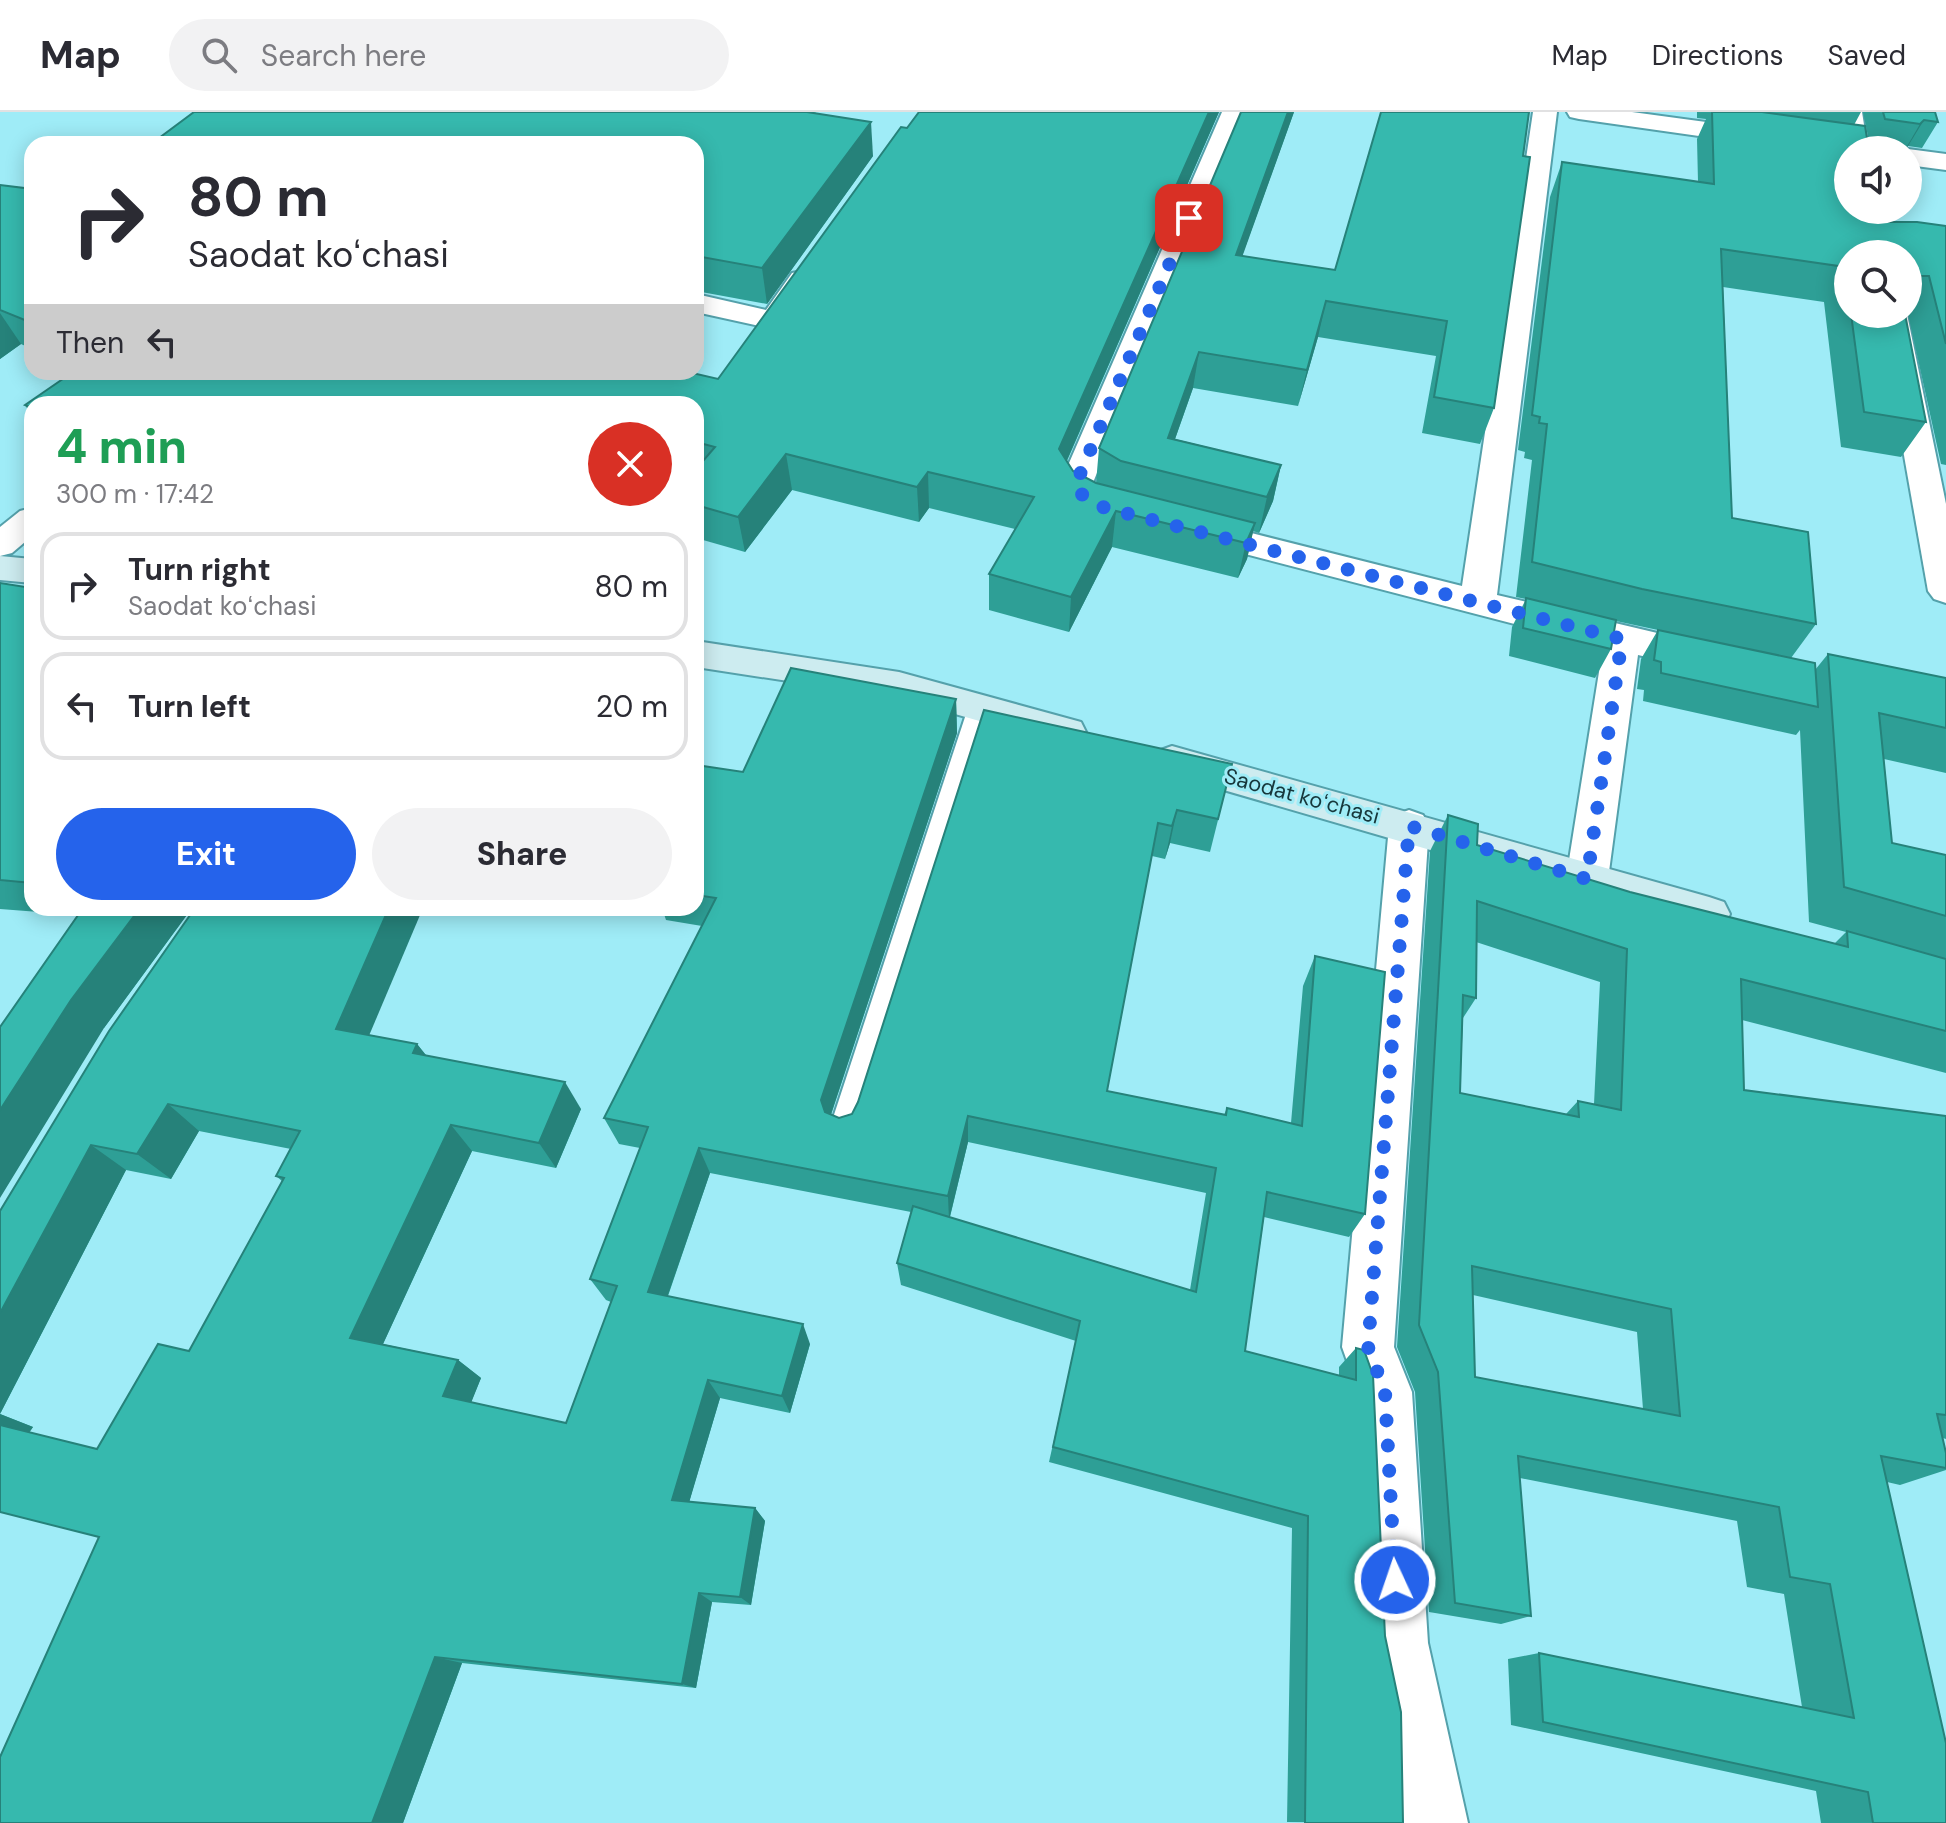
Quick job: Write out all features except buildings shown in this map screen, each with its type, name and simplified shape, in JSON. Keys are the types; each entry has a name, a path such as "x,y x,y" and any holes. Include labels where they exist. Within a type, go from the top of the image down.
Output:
{"street":[{"path":"1234,112 1075,486 1085,498 1105,508 1622,639 1746,666"},
{"path":"1478,601 1545,112"},
{"path":"1579,112 1834,147"},
{"path":"1922,159 1946,162"},
{"path":"704,305 773,320 819,255"},
{"path":"1896,328 1946,591"},
{"path":"0,545 24,526"},
{"path":"0,568 24,570"},
{"path":"1587,879 1622,639"},
{"name":"Saodat koʻchasi","path":"704,655 899,685 1409,826 1737,922"},
{"path":"1409,826 1368,1347 1385,1392 1398,1643 1436,1823"}],"lane":[{"path":"1854,112 1857,136"},
{"path":"845,1127 980,708"}],"route":[{"path":"1189,218 1075,486 1085,498 1105,508 1622,639 1587,879 1409,826 1368,1347 1385,1392 1395,1580"}]}
